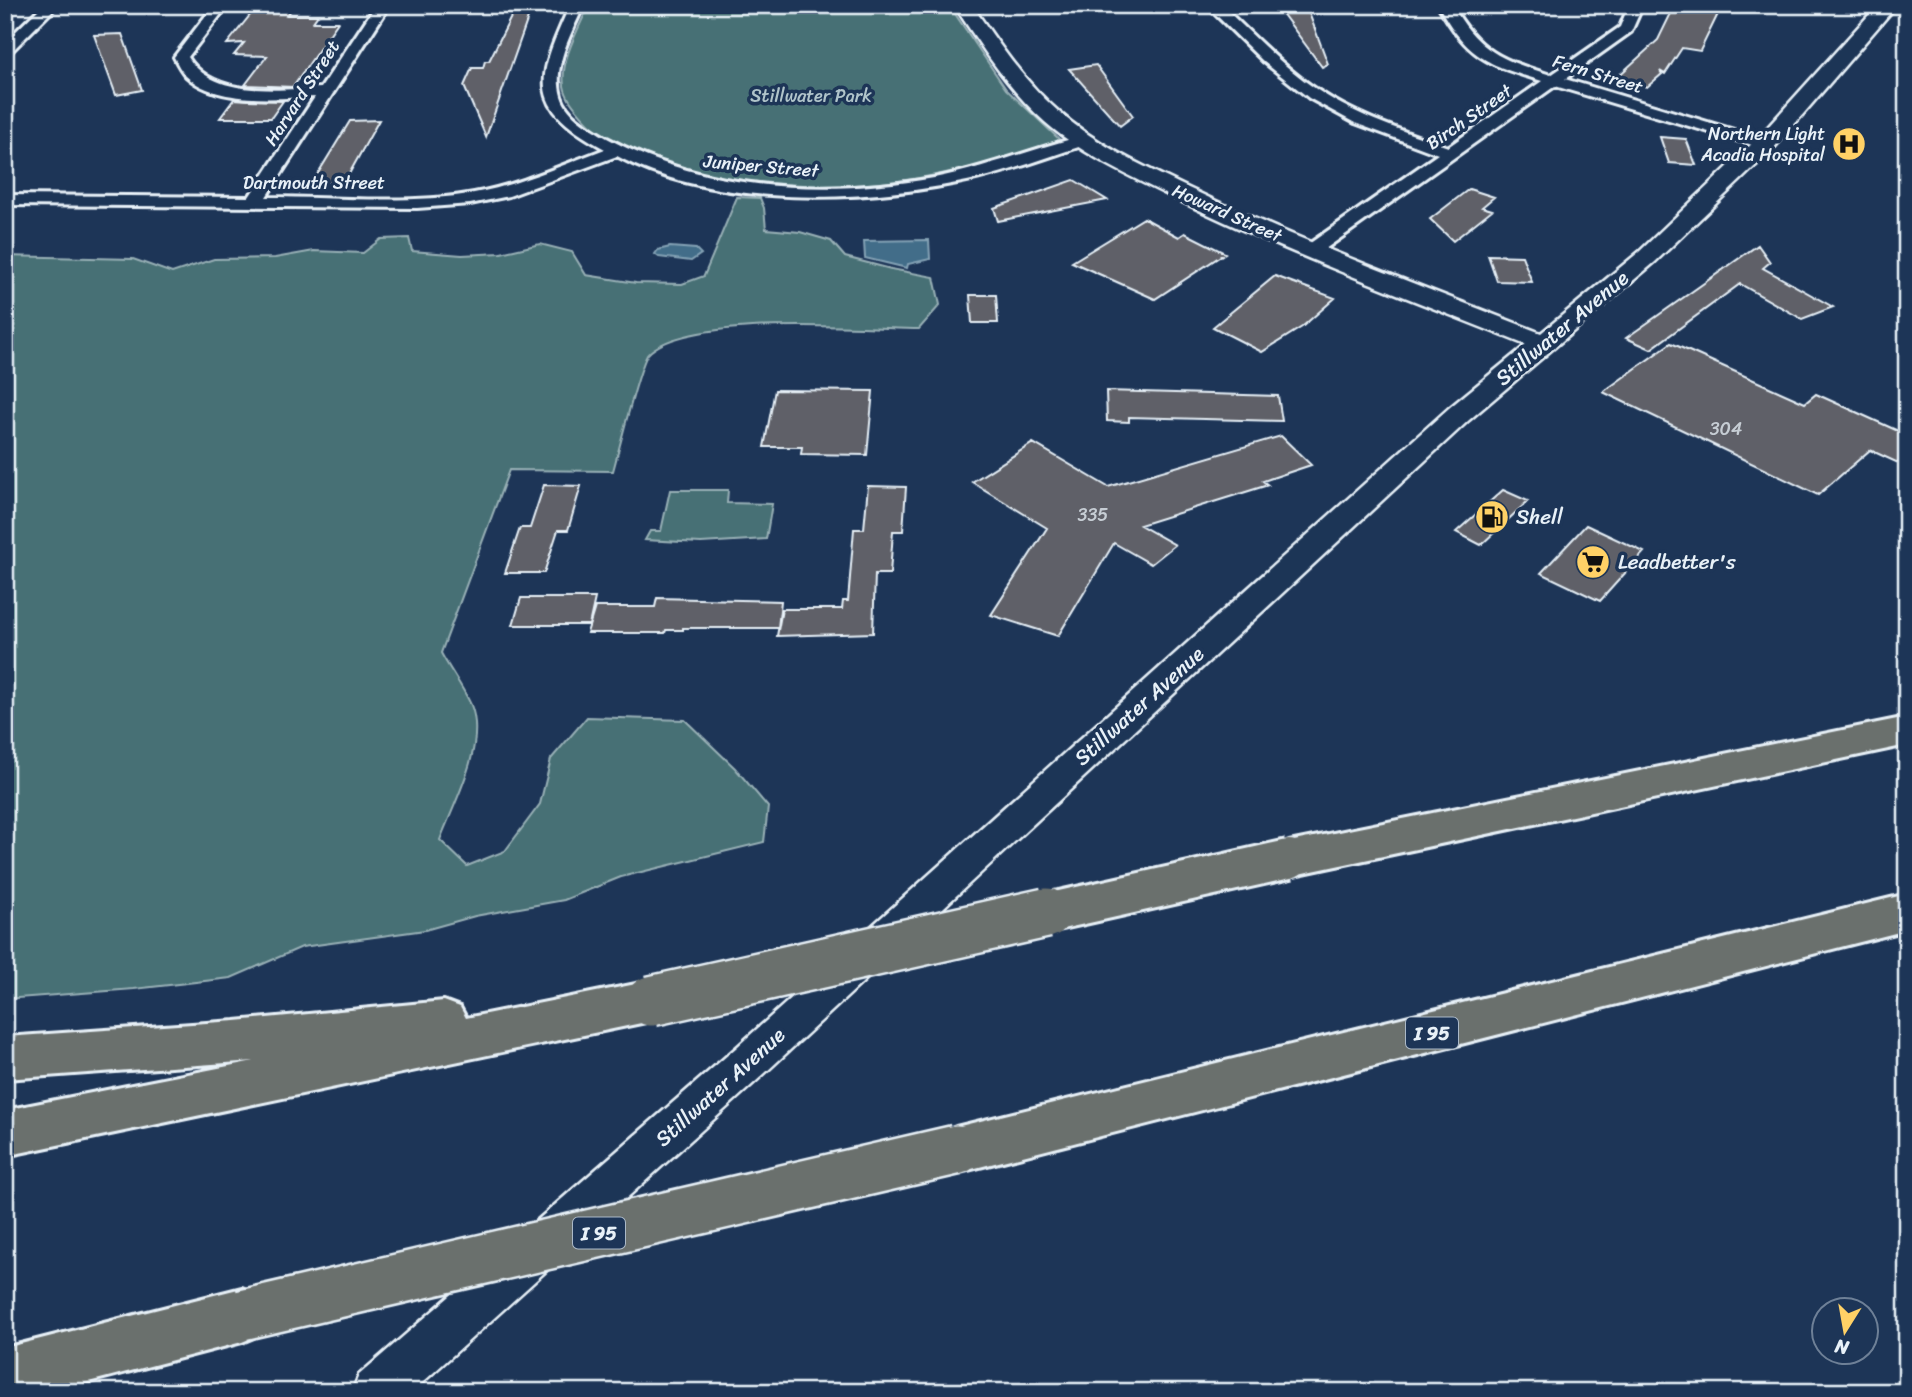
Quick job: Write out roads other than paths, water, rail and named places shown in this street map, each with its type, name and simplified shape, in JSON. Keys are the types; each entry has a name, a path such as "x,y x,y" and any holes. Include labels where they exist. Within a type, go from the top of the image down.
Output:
{"highway":[{"path":"5,1133 651,1001 1289,859 1907,731"},
{"name":"I 95","path":"5,1376 242,1315 956,1150 1907,912"},
{"path":"5,1058 235,1042 651,1001"}],"main road":[{"name":"Howard Street","path":"963,5 1021,87 1051,117 1082,141 1232,219 1546,344"},
{"name":"Stillwater Avenue","path":"376,1392 751,1060 1459,414 1647,257 1765,144 1888,5"}],"street":[{"path":"5,50 51,5"},
{"path":"221,5 181,57 191,75 204,84 254,92 325,92"},
{"name":"Harvard Street","path":"254,202 383,5"},
{"name":"Juniper Street","path":"577,5 557,53 551,77 552,93 559,110 615,151 666,171 718,183 771,190 875,190 974,174 1082,141"},
{"path":"1213,5 1298,82 1330,104 1370,123 1450,153"},
{"name":"Fern Street","path":"1445,5 1463,39 1484,56 1506,66 1765,144"},
{"name":"Birch Street","path":"1312,250 1626,29 1636,5"},
{"name":"Dartmouth Street","path":"5,200 417,203 470,199 535,183 615,151"}],"water":[{"path":"929,240 930,259 908,264 907,268 865,258 864,241"},
{"path":"670,247 696,249 701,254 691,261 659,257 655,254 658,250"}],"place":[{"name":"Northern Light Acadia Hospital","path":"1849,144"},
{"name":"Shell","path":"1492,517"},
{"name":"Leadbetter's","path":"1593,562"}],"park label":[{"name":"Stillwater Park","path":"811,96"}]}
